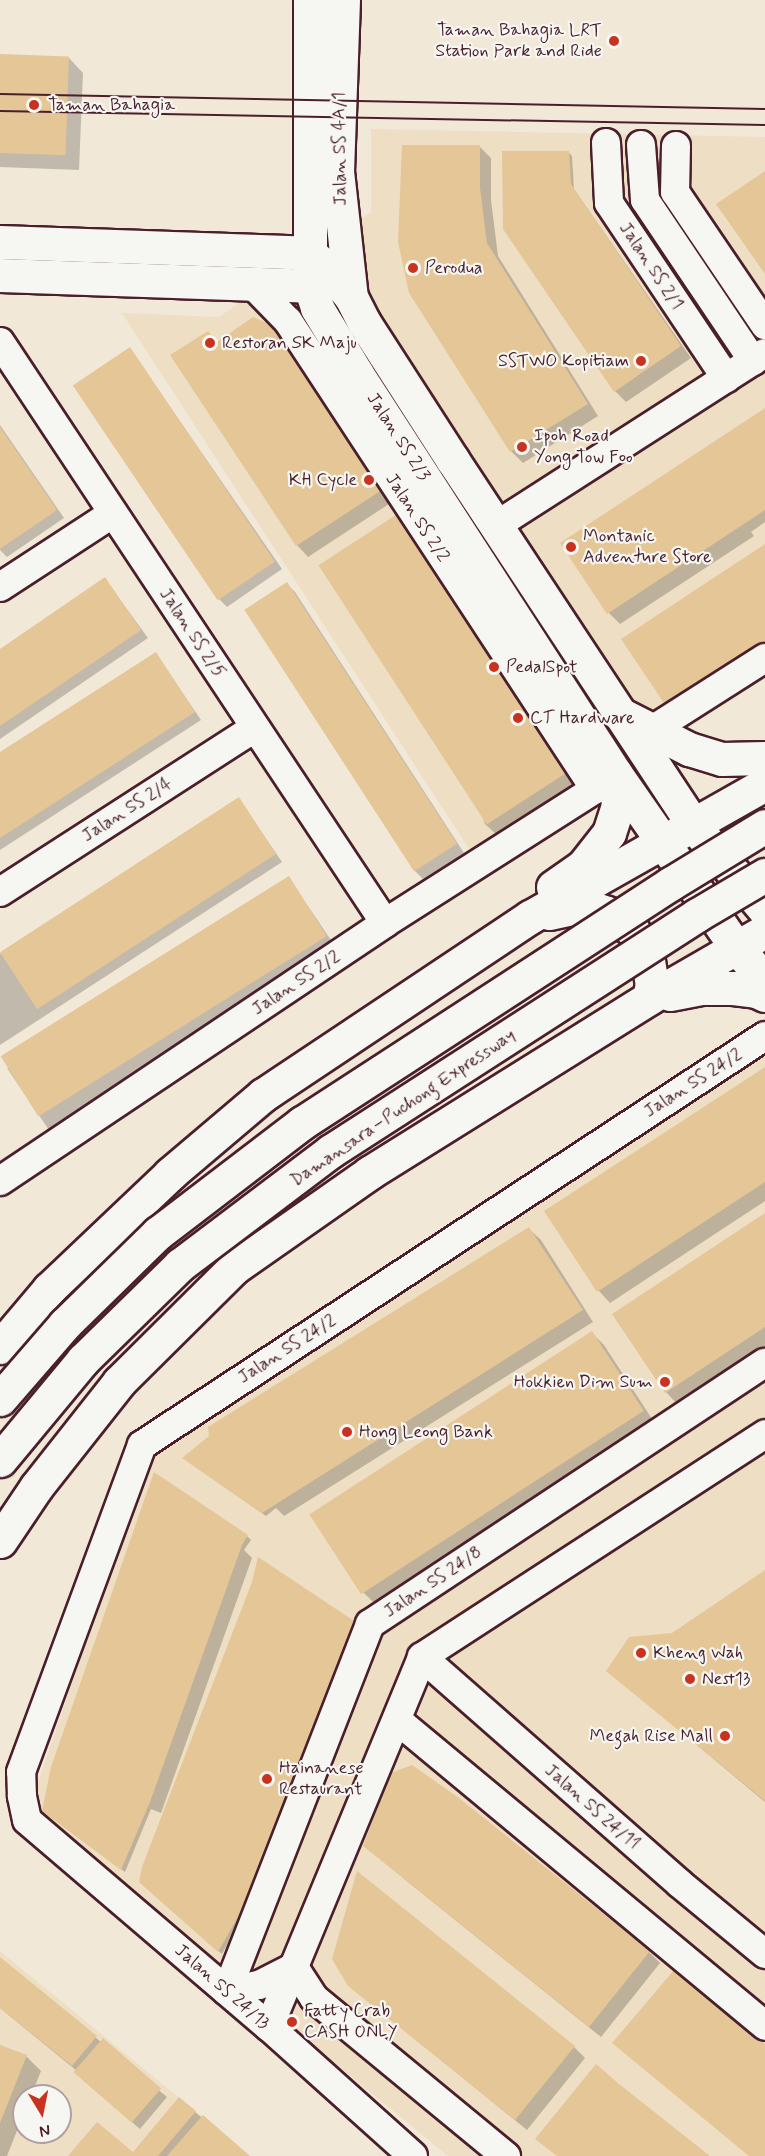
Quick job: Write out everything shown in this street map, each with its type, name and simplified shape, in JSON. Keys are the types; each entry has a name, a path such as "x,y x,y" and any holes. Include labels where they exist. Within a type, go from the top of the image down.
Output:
{"main road":[{"name":"Jalan SS 4A/1","path":"310,0 315,268"},
{"name":"Jalan SS 4A/1","path":"343,0 337,150 340,210 351,297"},
{"path":"315,268 340,210"},
{"path":"0,242 315,268 351,297"},
{"path":"0,275 251,283 315,268"},
{"name":"Jalan SS 2/3","path":"315,268 317,308 605,781 663,844 736,947 765,980"},
{"name":"Jalan SS 2/3","path":"351,297 365,324 694,826 765,910"},
{"path":"618,713 689,749 722,759 765,758"},
{"path":"530,917 547,891 583,866 609,833 618,806 605,781"},
{"path":"0,1347 57,1281 170,1174 263,1095 530,917 663,844 765,784"},
{"path":"0,1399 65,1324 159,1233 302,1123 670,884 765,826"},
{"name":"Damansara–Puchong Expressway","path":"0,1460 83,1360 180,1265 331,1151 698,915 765,875"},
{"path":"530,917 578,907 592,908 620,920 632,929 648,954 652,984 649,998"},
{"path":"0,1540 37,1486 119,1382 235,1267 369,1173 649,998 765,931"},
{"path":"649,998 733,987 765,995"}],"street":[{"name":"Jalan SS 2/1","path":"606,143 609,203 726,378"},
{"name":"Jalan SS 2/1","path":"641,145 645,200 759,357"},
{"path":"676,146 675,192 765,325"},
{"name":"Jalan SS 2/2","path":"0,1181 385,923 605,781 288,321 251,283"},
{"name":"Jalan SS 2/5","path":"0,342 385,923"},
{"path":"497,525 759,357"},
{"path":"0,586 112,513"},
{"path":"652,730 765,658"},
{"name":"Jalan SS 2/4","path":"0,892 254,728"},
{"name":"Jalan SS 24/2","path":"27,1820 22,1796 21,1772 142,1445 765,1036"},
{"name":"Jalan SS 24/8","path":"227,1991 370,1624 765,1363"},
{"path":"268,2027 422,1657 765,1434"},
{"name":"Jalan SS 24/11","path":"422,1657 679,1882 765,1954"},
{"path":"397,1720 765,2026"},
{"name":"Jalan SS 24/13","path":"27,1820 227,1991 413,2156"},
{"path":"227,1991 259,1985 294,1967"},
{"path":"294,1967 314,1998 506,2156"}],"shaded area":[{"path":"371,129 765,137 765,670 473,855 122,313 219,317 371,212"},
{"path":"765,1048 765,2156 448,2156 39,1820 33,1797 151,1453"},
{"path":"0,1951 250,2156 0,2156"}],"building":[{"name":"Taman Bahagia","path":"0,54 69,56 66,155 0,153"},
{"path":"402,145 480,145 480,188 487,243 588,404 510,452 409,293 398,242"},
{"path":"502,151 569,151 571,184 681,346 614,392 503,229"},
{"path":"765,171 765,274 716,204"},
{"path":"253,317 280,329 385,488 296,546 170,355 208,331 217,342"},
{"path":"130,347 275,562 218,600 73,386"},
{"path":"765,408 765,510 607,614 560,543"},
{"path":"0,427 57,510 0,549"},
{"path":"399,513 567,772 487,824 318,565"},
{"path":"765,544 765,644 668,709 621,639"},
{"path":"105,577 141,630 0,726 0,649"},
{"path":"287,582 457,844 414,871 244,610"},
{"path":"156,652 195,712 0,838 0,752"},
{"path":"239,797 276,854 37,1009 0,952"},
{"path":"289,876 327,936 38,1116 1,1056"},
{"path":"765,1067 765,1182 597,1292 544,1211"},
{"path":"765,1213 765,1327 665,1393 612,1314"},
{"path":"529,1227 583,1310 262,1513 182,1458 209,1436 208,1427"},
{"path":"592,1331 644,1411 361,1594 309,1515"},
{"path":"154,1472 248,1535 242,1545 150,1802 121,1870 42,1811 51,1767"},
{"path":"258,1557 354,1621 244,1906 218,1952 139,1882 142,1867 252,1582"},
{"name":"Megah Rise Mall","path":"765,1570 765,1801 606,1671 629,1637 672,1633"},
{"path":"412,1765 459,1798 650,1951 589,2027 363,1846 391,1773"},
{"path":"357,1871 575,2046 515,2120 348,1986 332,1959"},
{"path":"0,1957 97,2036 72,2066 0,2008"},
{"path":"675,1969 765,2044 765,2156 749,2156 612,2043"},
{"path":"103,2038 161,2089 132,2122 73,2072"},
{"path":"0,2045 27,2055 15,2084 12,2084 12,2093 0,2123"},
{"path":"596,2064 710,2156 557,2156 535,2139"},
{"path":"179,2097 196,2111 158,2156 68,2156 97,2122 133,2152"},
{"path":"203,2115 250,2156 167,2156"}],"tram line":[{"path":"0,94 765,109"},
{"path":"0,111 765,125"}],"place":[{"name":"Taman Bahagia LRT Station Park and Ride","path":"614,41"},
{"name":"Taman Bahagia","path":"34,105"},
{"name":"Perodua","path":"413,268"},
{"name":"Restoran SK Maju","path":"210,343"},
{"name":"SSTWO Kopitiam","path":"641,361"},
{"name":"Ipoh Road Yong Tow Foo","path":"522,447"},
{"name":"KH Cycle","path":"369,480"},
{"name":"Montanic Adventure Store","path":"571,547"},
{"name":"PedalSpot","path":"494,667"},
{"name":"CT Hardware","path":"518,718"},
{"name":"Hokkien Dim Sum","path":"665,1382"},
{"name":"Hong Leong Bank","path":"347,1432"},
{"name":"Kheng Wah","path":"641,1653"},
{"name":"Nest13","path":"690,1679"},
{"name":"Megah Rise Mall","path":"725,1736"},
{"name":"Hainanese Restaurant","path":"267,1779"},
{"name":"Fatty Crab CASH ONLY","path":"292,2022"}]}
